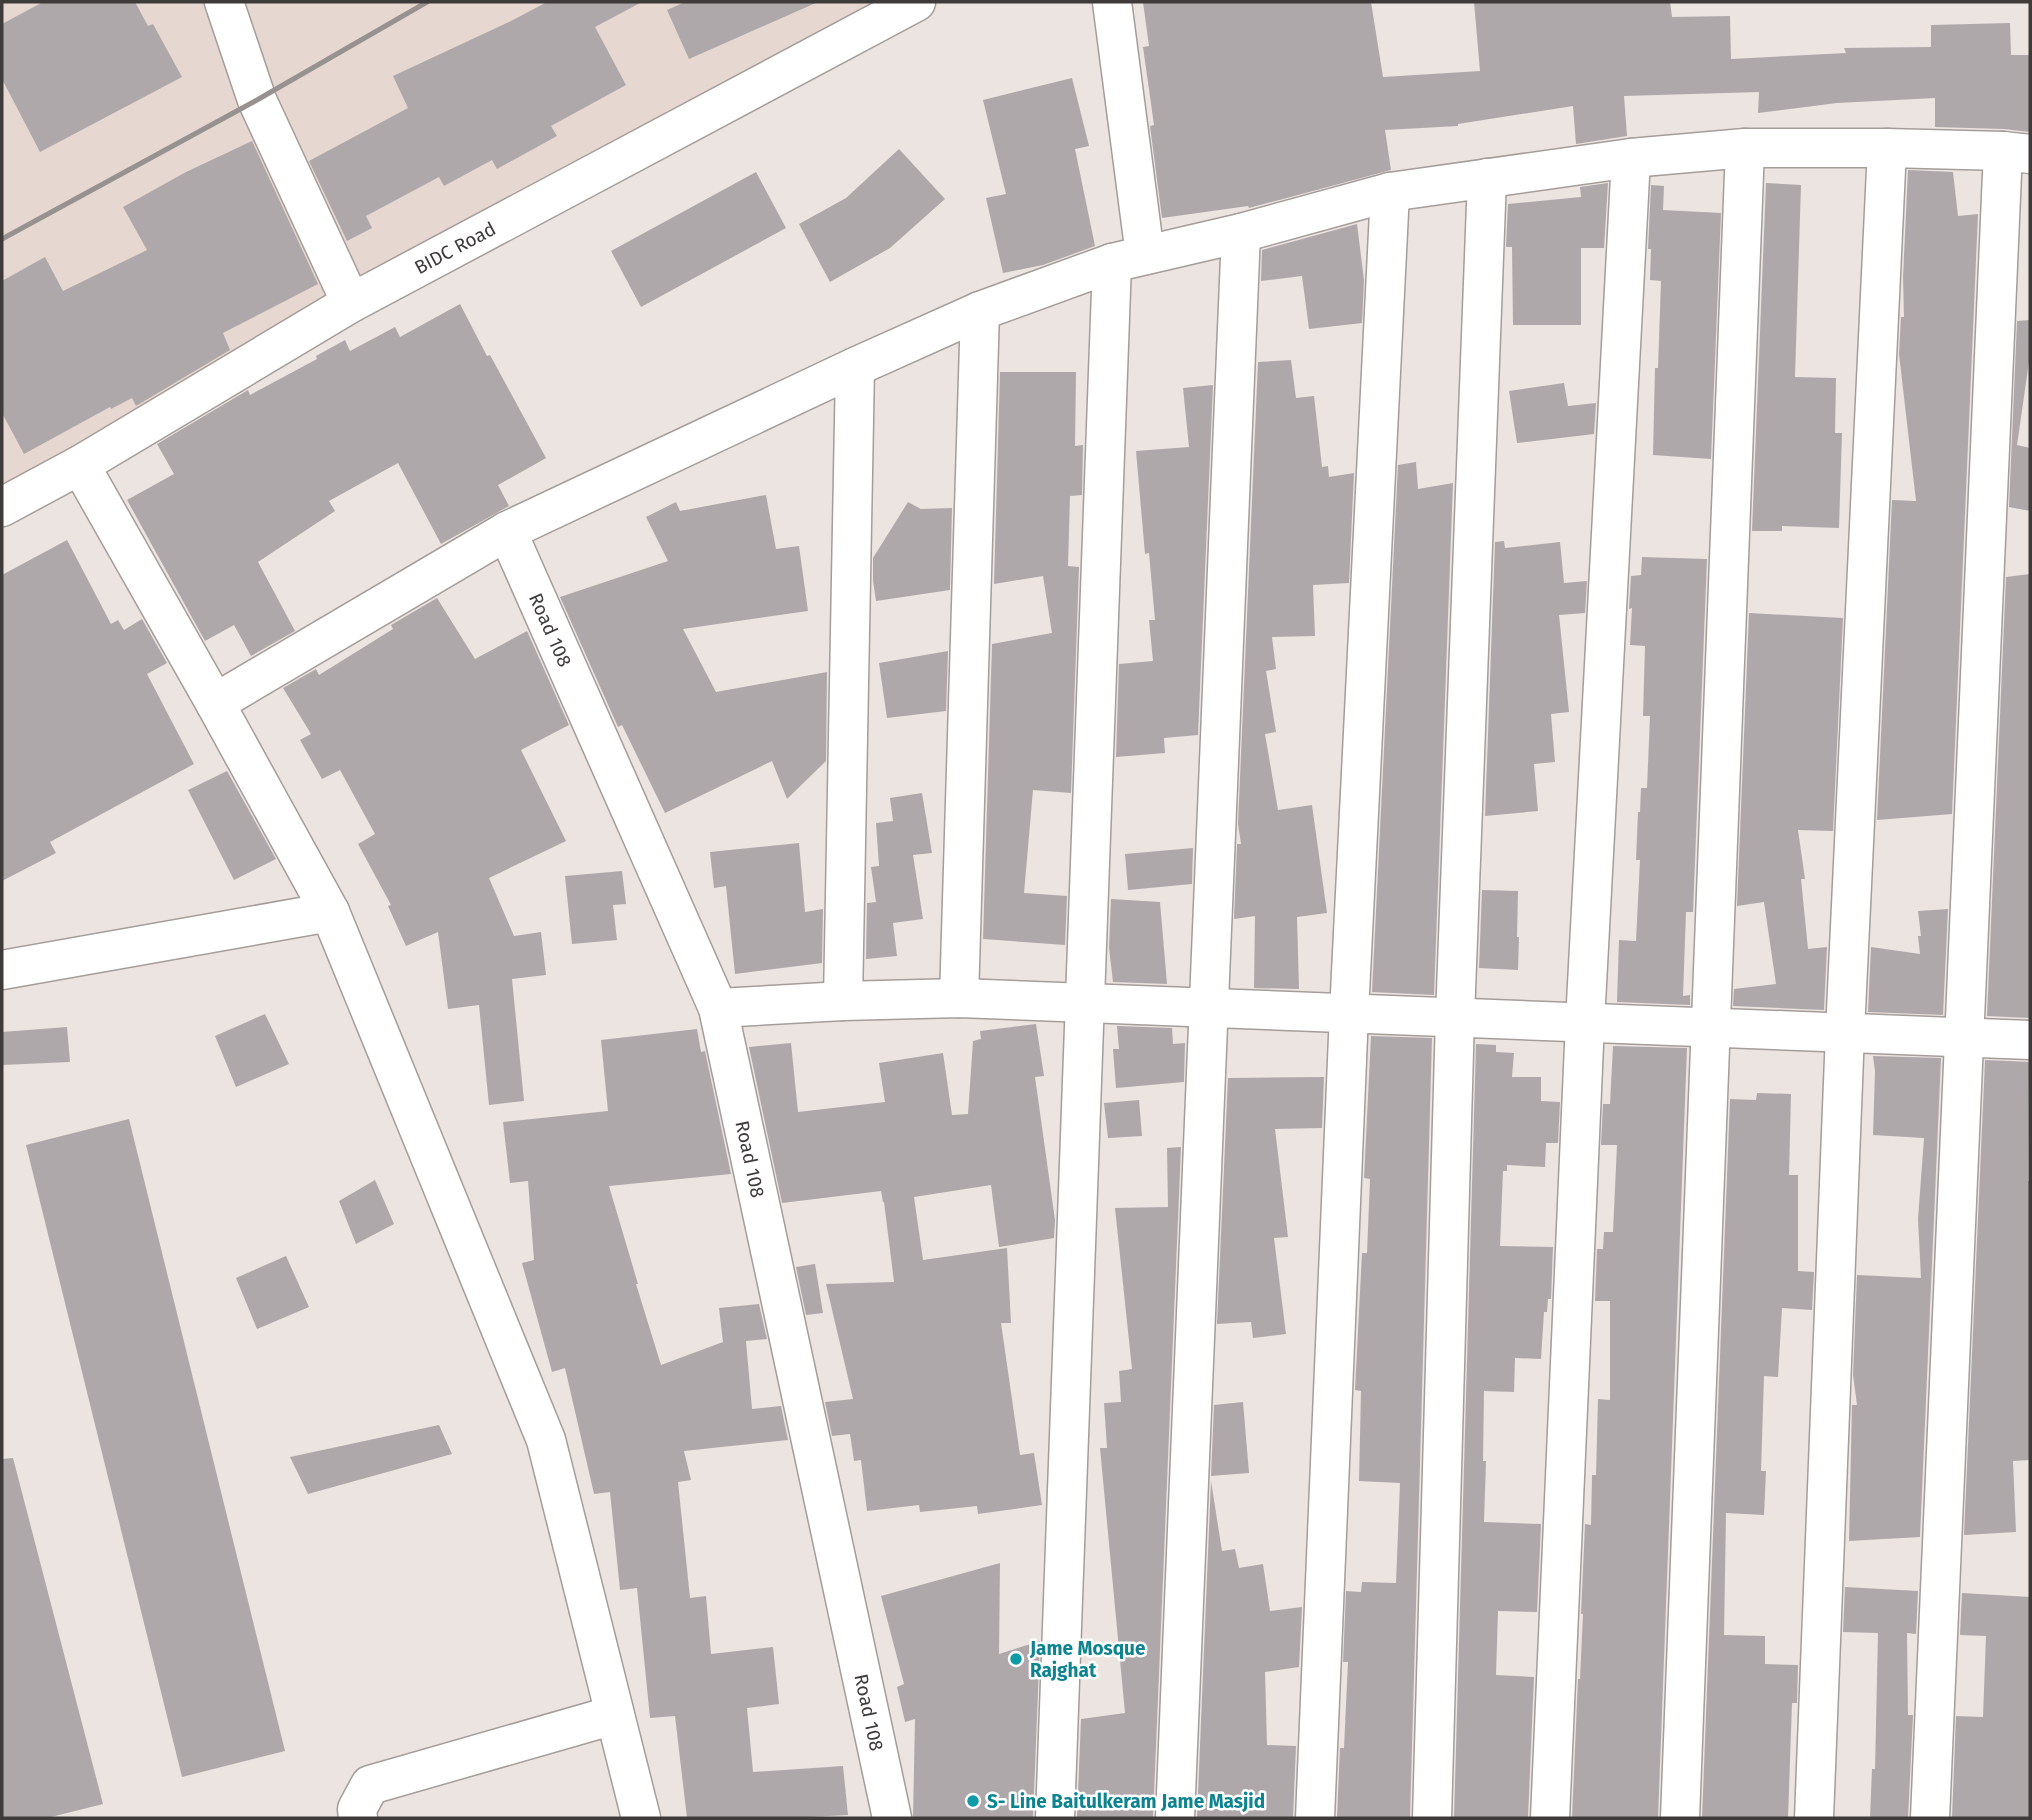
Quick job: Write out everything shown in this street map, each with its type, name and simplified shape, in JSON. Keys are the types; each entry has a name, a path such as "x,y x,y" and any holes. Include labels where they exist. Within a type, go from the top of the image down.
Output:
{"street":[{"path":"224,2 257,100 351,303"},
{"name":"BIDC Road","path":"2,507 80,465 351,303 916,2"},
{"path":"1055,1818 1084,1002 1129,259 1112,2"},
{"path":"1680,1818 1745,148"},
{"path":"215,703 507,531 980,311 1129,259 1241,233 1390,192 1630,158 1745,148 1887,148 2017,153 1965,1037 1930,1818"},
{"path":"1814,1818 1845,1032 1887,148"},
{"path":"1550,1818 1586,1022 1630,158"},
{"path":"1432,1818 1455,1017 1487,178"},
{"path":"1315,1818 1349,1013 1390,192"},
{"path":"1175,1818 1241,233"},
{"path":"959,998 980,311"},
{"path":"843,1001 855,367"},
{"path":"80,465 330,912 546,1440 641,1818"},
{"name":"Road 108","path":"507,531 718,1007 892,1818"},
{"path":"2,970 330,912"},
{"path":"718,1007 959,998 2030,1040"},
{"path":"358,1818 357,1809 370,1785 614,1715"}],"shaded area":[{"path":"2,2 922,2 2,507"}],"building":[{"path":"43,2 135,2 148,26 153,24 182,77 40,152 2,79 2,24"},
{"path":"547,2 642,2 595,27 626,85 551,126 557,136 497,169 492,160 444,186 439,177 366,216 372,228 347,241 309,161 408,108 393,76"},
{"path":"685,2 818,2 689,59 667,10"},
{"path":"1143,2 1371,2 1383,77 1480,71 1474,2 1670,2 1672,17 1730,16 1731,59 1846,53 1844,48 1931,47 1931,25 2010,23 2011,55 2030,55 2030,132 1935,127 1935,98 1837,103 1758,113 1759,92 1624,96 1627,136 1576,144 1573,106 1458,126 1385,130 1391,170 1249,208 1248,206 1162,218 1150,126 1154,125 1143,47 1149,46"},
{"path":"1072,78 1089,146 1075,149 1095,246 1043,265 1003,273 986,198 1006,194 983,100"},
{"path":"252,141 318,284 223,333 230,350 136,406 132,398 111,409 110,407 24,454 2,413 2,281 45,257 63,291 147,250 123,207 186,172"},
{"path":"899,149 945,199 890,248 830,282 799,224 846,198"},
{"path":"1908,170 1953,172 1958,216 1978,214 1952,814 1877,820 1892,500 1916,501 1899,354 1901,317 1904,317"},
{"path":"756,172 786,228 641,307 611,251"},
{"path":"1608,183 1604,248 1581,248 1581,325 1513,325 1512,247 1506,247 1508,204 1581,197 1580,187"},
{"path":"1766,183 1801,185 1795,377 1836,378 1835,433 1842,433 1839,528 1782,526 1782,531 1752,531"},
{"path":"1651,185 1664,186 1663,210 1721,213 1711,459 1653,455 1661,281 1650,280 1651,249 1648,249"},
{"path":"1357,224 1364,280 1362,323 1309,329 1302,276 1261,281 1262,250"},
{"path":"460,304 546,458 498,485 509,506 441,544 398,463 329,501 335,511 258,562 295,631 251,656 234,625 205,641 127,500 174,474 157,444 248,390 250,395 317,359 316,356 345,340 350,351 395,327 400,337"},
{"path":"2030,320 2030,355 2017,445 2030,448 2030,511 2009,507 2017,321"},
{"path":"1291,360 1296,398 1314,396 1322,467 1328,466 1329,477 1354,473 1349,583 1313,585 1315,636 1272,637 1276,669 1266,671 1276,732 1265,734 1278,810 1312,805 1327,913 1297,917 1299,989 1254,988 1255,916 1234,919 1237,844 1241,844 1238,824 1258,362"},
{"path":"1000,372 1076,372 1075,446 1083,445 1082,495 1070,496 1068,566 1079,567 1071,793 1033,790 1024,893 1067,896 1065,945 983,939 992,644 1052,633 1043,576 994,584"},
{"path":"1564,383 1568,406 1596,403 1594,434 1517,443 1509,391"},
{"path":"1213,385 1198,735 1164,738 1165,753 1116,757 1119,664 1153,661 1149,620 1155,620 1149,553 1145,554 1136,451 1189,447 1183,388"},
{"path":"1416,462 1418,489 1453,483 1434,995 1372,992 1398,465"},
{"path":"766,495 776,549 799,546 808,611 683,629 716,692 827,672 826,761 787,799 772,761 665,813 622,725 618,727 560,597 668,561 646,517 676,502 680,511"},
{"path":"908,502 921,509 952,508 950,590 876,601 873,558"},
{"path":"67,540 111,624 118,620 124,630 142,619 167,663 147,674 194,764 50,842 56,853 2,881 2,575"},
{"path":"1504,541 1505,548 1560,542 1564,583 1587,581 1585,613 1559,615 1569,712 1551,714 1555,762 1534,764 1538,811 1485,816 1495,542"},
{"path":"1642,557 1707,559 1693,912 1686,912 1683,996 1690,995 1690,1005 1617,1002 1619,940 1636,941 1640,860 1636,860 1638,812 1641,788 1647,788 1650,716 1643,716 1645,646 1630,645 1632,608 1629,609 1631,576 1641,575"},
{"path":"2030,574 2030,1018 1987,1016 2006,577"},
{"path":"437,598 475,659 527,631 569,725 521,750 566,841 489,878 514,936 541,932 546,975 512,979 524,1101 489,1105 479,1005 448,1009 438,932 406,946 388,906 391,905 358,844 375,834 340,770 322,779 300,740 311,734 283,688 316,669 319,675 393,629 391,625"},
{"path":"1749,613 1843,618 1833,831 1798,830 1805,879 1801,879 1808,949 1827,947 1824,1010 1733,1006 1734,989 1776,984 1764,902 1737,906"},
{"path":"948,651 946,711 887,718 879,663"},
{"path":"227,771 276,859 234,880 188,790"},
{"path":"922,793 932,853 913,855 923,919 893,923 897,956 866,959 867,903 876,902 871,867 879,866 876,823 893,821 890,798"},
{"path":"799,843 805,912 823,909 822,963 735,974 726,886 714,888 710,852"},
{"path":"1193,848 1192,884 1128,890 1125,854"},
{"path":"622,871 626,904 613,905 617,940 572,944 565,876"},
{"path":"1482,890 1518,891 1518,970 1479,968"},
{"path":"1111,899 1160,902 1167,984 1113,982 1109,948"},
{"path":"1948,909 1943,1015 1868,1012 1871,947 1920,954 1918,911"},
{"path":"265,1014 289,1064 236,1087 215,1036"},
{"path":"1036,1024 1044,1076 1035,1077 1055,1220 1054,1238 999,1247 991,1185 914,1197 923,1260 1007,1248 1011,1323 1001,1323 1020,1455 1034,1453 1042,1505 978,1514 977,1506 920,1512 919,1505 867,1511 861,1460 854,1461 850,1434 832,1436 825,1402 853,1399 826,1284 894,1282 884,1202 881,1191 782,1203 749,1047 791,1043 798,1112 885,1102 879,1063 943,1053 952,1115 968,1114 973,1041 981,1039 980,1031"},
{"path":"1117,1026 1172,1028 1173,1044 1185,1043 1184,1082 1116,1088 1113,1049 1119,1049"},
{"path":"67,1027 70,1062 2,1065 2,1032"},
{"path":"697,1029 701,1052 705,1051 731,1174 609,1186 661,1365 723,1342 719,1308 759,1304 767,1339 746,1341 752,1409 781,1406 788,1440 684,1451 691,1480 678,1482 690,1598 706,1596 711,1654 773,1647 779,1704 747,1708 753,1772 843,1766 848,1815 687,1818 675,1716 650,1718 637,1588 620,1590 610,1492 594,1494 565,1368 552,1372 522,1263 534,1260 528,1181 510,1183 503,1122 608,1111 601,1040"},
{"path":"1371,1036 1432,1038 1410,1818 1337,1818 1348,1662 1343,1662 1346,1591 1361,1592 1362,1582 1396,1583 1400,1483 1359,1481 1361,1391 1355,1390 1362,1253 1367,1253 1370,1179 1364,1178"},
{"path":"1476,1044 1496,1045 1496,1052 1514,1053 1512,1077 1541,1077 1541,1101 1560,1102 1558,1143 1546,1143 1545,1167 1507,1165 1507,1171 1503,1171 1500,1246 1553,1247 1551,1299 1548,1299 1547,1312 1544,1312 1541,1359 1515,1358 1514,1392 1484,1391 1484,1522 1541,1524 1537,1612 1498,1611 1496,1675 1534,1677 1528,1818 1454,1818"},
{"path":"1613,1046 1687,1048 1658,1818 1572,1818 1585,1524 1591,1525 1592,1475 1596,1475 1598,1399 1610,1400 1610,1301 1595,1301 1597,1249 1603,1249 1604,1232 1613,1232 1617,1145 1601,1145 1603,1104 1610,1104"},
{"path":"1873,1056 1941,1058 1920,1537 1849,1541 1852,1405 1857,1405 1853,1375 1857,1275 1921,1278 1918,1219 1924,1138 1873,1135"},
{"path":"1985,1060 2030,1062 2030,1460 2013,1461 2016,1532 1964,1535"},
{"path":"1324,1077 1322,1128 1275,1129 1288,1237 1274,1238 1286,1334 1253,1338 1251,1322 1217,1324 1228,1078"},
{"path":"1757,1093 1791,1094 1789,1175 1798,1175 1798,1271 1814,1272 1812,1310 1782,1308 1778,1377 1764,1376 1761,1471 1766,1471 1764,1515 1726,1513 1724,1635 1765,1636 1765,1664 1798,1665 1797,1703 1792,1703 1788,1818 1702,1818 1730,1099 1756,1100"},
{"path":"1139,1100 1142,1136 1108,1138 1104,1103"},
{"path":"129,1119 285,1751 182,1777 26,1145"},
{"path":"1181,1147 1153,1818 1077,1818 1081,1719 1125,1713 1100,1448 1107,1448 1104,1403 1121,1402 1119,1371 1132,1369 1115,1208 1168,1207 1167,1148"},
{"path":"375,1180 394,1224 356,1244 339,1201"},
{"path":"286,1256 309,1307 257,1329 236,1278"},
{"path":"815,1264 823,1313 806,1315 796,1267"},
{"path":"1243,1402 1249,1473 1211,1476 1214,1405"},
{"path":"439,1425 452,1454 308,1494 290,1457"},
{"path":"13,1458 103,1804 47,1818 2,1818 2,1459"},
{"path":"1211,1481 1222,1551 1235,1549 1239,1568 1263,1564 1270,1611 1302,1607 1299,1667 1265,1672 1267,1745 1296,1746 1293,1818 1197,1818"},
{"path":"1000,1563 999,1654 1040,1641 1033,1818 913,1818 915,1719 905,1722 897,1687 904,1684 881,1596"},
{"path":"1845,1587 1918,1591 1916,1634 1907,1633 1908,1715 1913,1715 1908,1818 1870,1818 1872,1769 1875,1769 1878,1633 1843,1632"},
{"path":"1962,1593 2030,1597 2030,1818 1952,1818 1956,1716 1983,1717 1986,1636 1960,1635"}],"railway":[{"path":"2,239 257,100 427,2"}],"place":[{"name":"Jame Mosque Rajghat","path":"1016,1659"},
{"name":"S- Line Baitulkeram Jame Masjid","path":"973,1801"}]}
